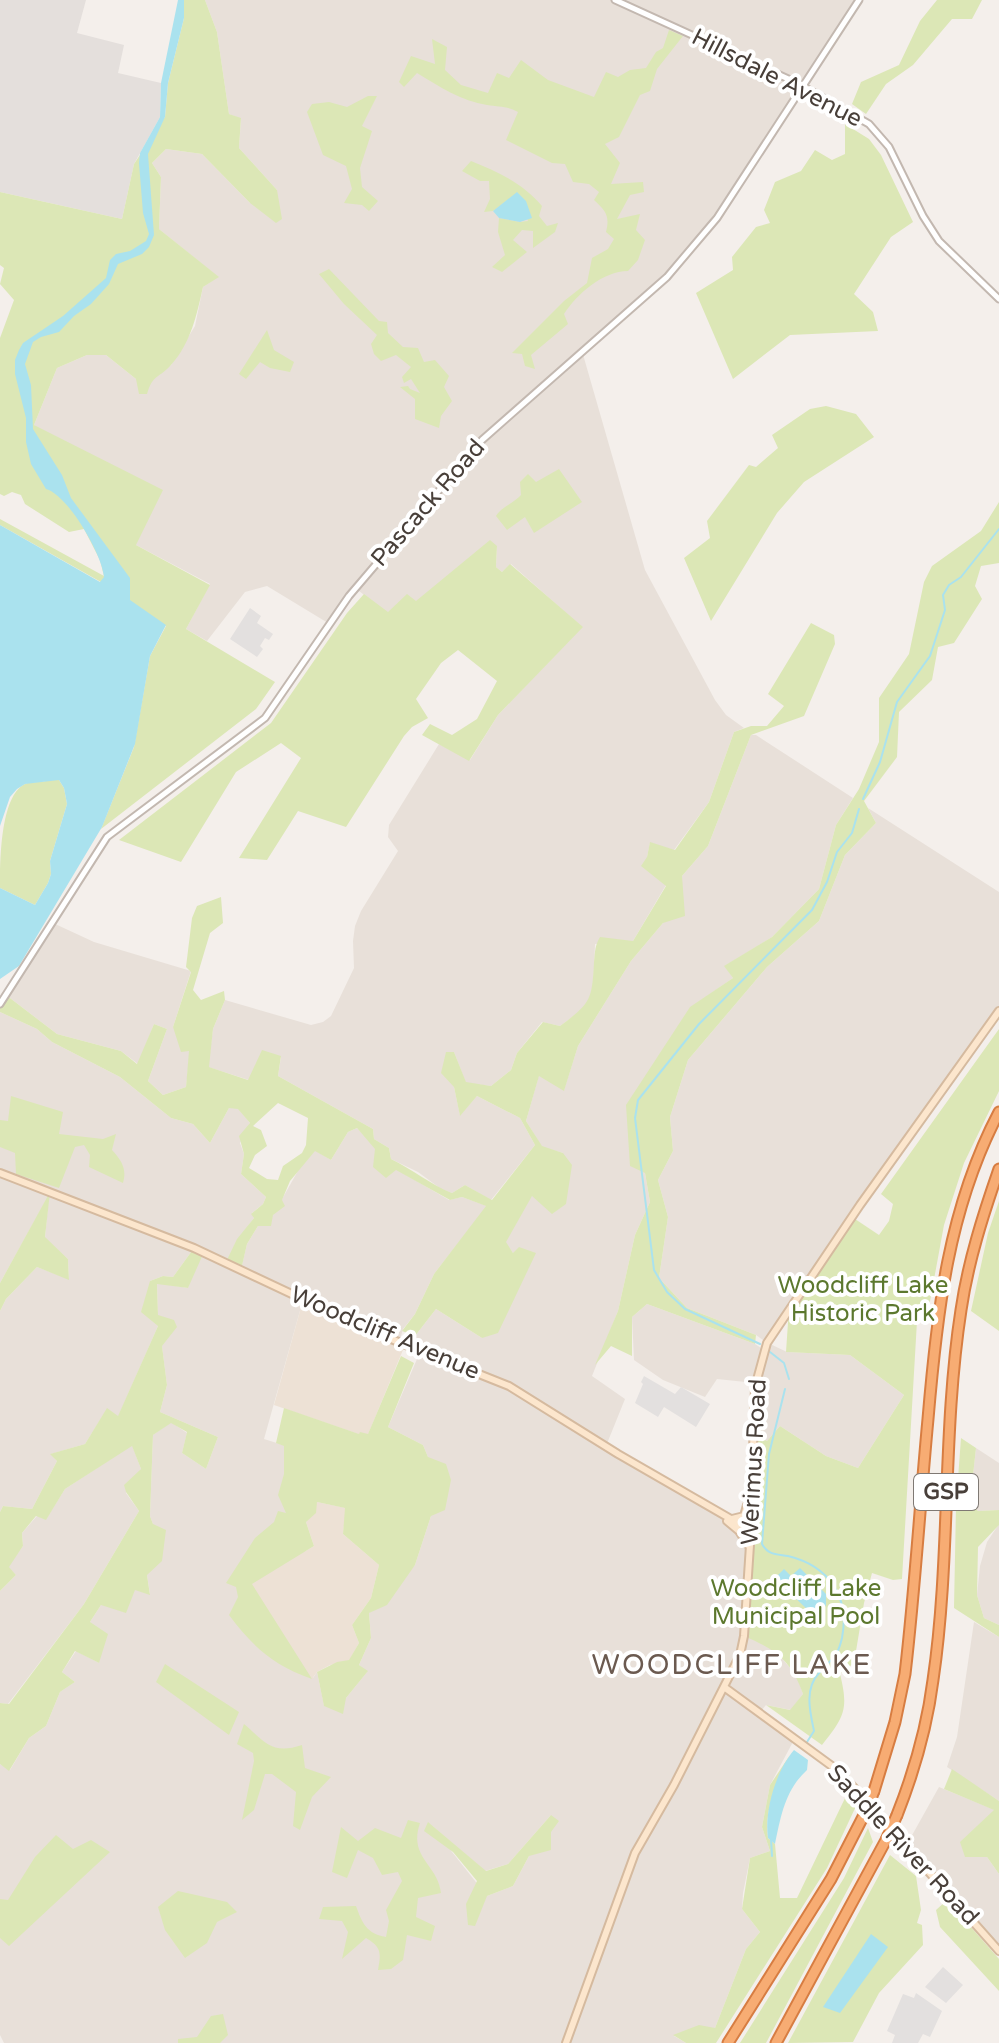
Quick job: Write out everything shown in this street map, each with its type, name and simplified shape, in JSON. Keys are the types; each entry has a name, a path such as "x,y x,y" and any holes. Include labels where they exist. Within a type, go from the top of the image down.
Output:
{"highway":[{"name":"GSP","path":"728,2043 831,1879 874,1791 895,1722 905,1674 942,1279 967,1184 999,1112"},
{"name":"GSP","path":"776,2043 886,1840 919,1751 934,1679 953,1379 961,1308 977,1237 999,1169"}],"main road":[{"name":"Werimus Road","path":"566,2043 630,1863 743,1646 750,1548 755,1387 770,1336 999,1011"},
{"name":"Woodcliff Avenue","path":"0,1173 194,1248 373,1332 509,1386 618,1454 750,1530"},
{"path":"731,1520 744,1516 750,1489"},
{"path":"722,1514 750,1548"},
{"name":"Saddle River Road","path":"724,1687 840,1772 999,1951"}],"street":[{"name":"Hillsdale Avenue","path":"615,0 804,87 862,118 889,147 932,231 948,251 999,299"},
{"name":"Pascack Road","path":"0,1004 107,837 265,718 349,596 482,440 659,284 693,249 717,218 859,0"}],"shaded area":[{"path":"0,0 86,0 77,33 124,45 118,73 161,83 160,117 134,164 122,219 0,192"},
{"path":"205,0 856,0 704,229 681,258 550,377 582,351 645,570 715,700 726,715 744,728 734,732 709,802 674,850 650,843 647,857 666,885 633,941 595,944 593,993 582,1010 560,1026 542,1022 517,1053 511,1070 491,1086 466,1083 454,1052 454,1087 460,1115 477,1096 520,1118 535,1145 491,1200 465,1185 452,1193 441,1189 418,1172 391,1159 389,1148 374,1139 373,1129 278,1076 281,1057 249,1080 208,1067 213,1029 225,1000 311,1025 331,1016 354,968 353,941 361,911 398,851 388,837 389,825 439,744 470,760 498,715 582,627 511,564 502,572 496,567 497,546 416,602 388,613 355,588 328,623 267,586 245,592 207,641 186,629 210,584 136,545 34,425 57,368 87,355 106,355 136,379 152,379 171,365 195,326 203,287 218,277 159,229 161,177 152,163 166,149 202,154 250,203 277,190 239,148 241,119 229,114 217,32"},
{"path":"250,608 261,616 257,623 273,634 269,640 265,638 260,646 263,649 257,657 230,639"},
{"path":"751,735 756,735 853,798 836,825 819,889 772,937 725,966 733,978 690,1008 645,1173 650,1202 635,1235 618,1311 592,1376 625,1399 606,1446 750,1530 773,1648 797,1676 803,1694 791,1710 766,1705 760,1712 795,1738 770,1785 762,1827 770,1851 750,1858 743,1893 742,1909 760,1932 746,1949 715,2028 674,2036 686,2043 4,2043 0,2035 0,1764 10,1770 29,1738 46,1726 60,1692 75,1682 62,1672 76,1651 99,1663 90,1622 101,1605 135,1589 150,1594 147,1575 153,1524 150,1516 153,1435 171,1422 187,1433 182,1453 206,1469 218,1437 160,1412 167,1385 157,1283 188,1288 194,1248 173,1277 163,1276 150,1281 158,1326 118,1417 107,1409 85,1444 51,1454 57,1461 32,1509 3,1506 0,1512 0,1311 6,1299 37,1267 69,1279 68,1259 45,1238 49,1195 0,1283 0,1012 37,1029 52,1042 120,1077 171,1118 193,1124 210,1143 229,1108 238,1108 250,1123 240,1143 244,1154 241,1174 266,1197 252,1213 254,1218 248,1226 241,1269 247,1244 258,1226 273,1215 299,1169 315,1150 331,1160 348,1132 357,1128 396,1169 449,1200 462,1197 487,1206 434,1274 415,1314 403,1329 399,1343 303,1300 264,1439 299,1450 313,1678 317,1672 324,1705 346,1698 367,1672 359,1665 371,1638 369,1613 415,1565 431,1516 428,1457 423,1445 388,1427 420,1352 411,1347 415,1336 436,1309 482,1338 513,1253 505,1242 532,1195 563,1153 542,1147 526,1121 539,1075 564,1090 578,1046 631,961 663,923 682,876 708,846","holes":["551,1815 513,1886 487,1896 429,1823 485,1871 508,1864"]},
{"path":"868,808 999,892 999,1011 860,1205 768,1343 787,1352 850,1355 904,1395 858,1468 826,1456 780,1426 767,1441 752,1434 755,1383 717,1379 705,1397 663,1380 634,1360 632,1317 647,1304 764,1350 767,1343 756,1335 687,1308 659,1278 668,1217 658,1180 673,1151 670,1117 688,1060 767,967 819,921 845,855 876,823"},
{"path":"53,923 94,942 191,971 173,1027 190,1051 186,1087 163,1095 148,1081 167,1029 154,1024 138,1064 121,1051 57,1034 6,995"},
{"path":"303,1300 405,1345 367,1437 274,1405"},
{"path":"644,1376 675,1394 681,1387 710,1404 696,1427 664,1407 658,1417 635,1403"},
{"path":"132,1445 141,1469 126,1493 139,1511 84,1604 8,1704 0,1703 0,1591 16,1575 8,1567 23,1546 22,1533 37,1516 46,1519 65,1489"},
{"path":"976,1448 999,1463 999,1510 978,1511 970,1503"},
{"path":"317,1502 346,1508 343,1534 379,1565 371,1598 352,1625 359,1643 349,1661 330,1665 317,1672 312,1679 251,1584 314,1546 306,1522"},
{"path":"999,1524 999,1625 984,1618 977,1595 980,1566 987,1542"},
{"path":"974,1622 999,1637 999,1801 947,1767 957,1737"},
{"path":"939,1787 995,1810 987,1857 999,1874 999,1951 906,1846"},
{"path":"943,1967 963,1985 946,2003 925,1987"},
{"path":"916,1993 942,2011 930,2037 923,2034 918,2043 892,2043 895,2035 887,2031 903,1994 914,1998"}],"green space":[{"path":"184,0 205,0 217,32 229,114 241,118 239,148 277,190 282,219 276,223 250,203 202,154 166,149 152,163 161,177 159,229 219,277 203,287 196,318 184,347 171,365 154,380 147,394 139,394 136,379 106,355 87,355 57,368 34,425 163,490 136,545 210,585 186,629 275,682 256,709 101,829 134,747 150,656 166,626 108,586 0,525 0,519 104,576 100,560 84,529 69,532 25,504 21,495 12,492 4,496 0,494 0,338 14,300 0,284 4,268 0,265 0,192 122,219 134,164 165,117 168,83 184,18"},
{"path":"937,0 982,0 972,19 952,19 913,65 886,84 866,114 852,104 861,82 899,65 920,21"},
{"path":"669,30 683,36 657,69 650,91 640,95 619,137 605,144 620,163 611,184 643,182 644,192 630,195 617,219 640,214 636,230 645,240 638,260 628,271 600,279 583,292 564,314 568,324 531,355 535,369 525,366 522,354 512,353 564,301 587,283 592,258 608,249 614,239 606,232 606,214 594,200 599,192 589,184 573,182 565,164 552,163 506,140 518,112 468,100 417,73 404,87 399,82 411,56 435,64 432,39 447,47 445,70 461,85 488,93 497,73 509,78 521,60 548,80 594,97 606,72 618,77 630,70 646,68 656,52 663,48"},
{"path":"368,96 377,96 362,126 372,131 360,168 362,187 378,201 369,211 362,205 344,203 352,189 346,166 323,155 307,112 312,104 329,102 347,107"},
{"path":"845,124 869,139 881,155 913,222 891,237 854,294 873,312 878,331 790,335 733,379 696,293 733,270 732,257 756,227 770,223 764,210 775,182 801,171 815,150 832,160 845,154"},
{"path":"471,161 527,191 542,206 539,216 547,226 558,223 555,232 533,248 533,231 522,230 513,240 527,252 502,272 492,267 505,255 498,232 499,218 528,221 517,193 493,211 484,212 490,199 489,181 480,181 462,171"},
{"path":"329,269 379,321 387,322 388,333 403,347 418,348 424,362 435,360 449,376 444,387 452,401 441,416 439,428 415,419 415,399 400,387 408,386 420,393 411,379 404,383 402,377 411,367 396,355 381,361 374,354 371,344 377,335 344,304 319,274"},
{"path":"267,330 274,350 294,362 290,372 270,368 260,362 246,379 239,374"},
{"path":"826,406 856,414 874,437 804,482 777,513 711,621 684,558 710,538 707,521 749,465 756,467 778,448 772,435 810,409"},
{"path":"559,469 582,502 534,533 525,517 507,530 496,516 521,495 520,482 528,474 536,482"},
{"path":"999,502 999,563 981,566 975,586 982,599 954,643 938,647 932,680 899,712 897,757 864,801 876,823 845,855 819,921 767,967 688,1060 670,1117 673,1151 658,1180 668,1217 659,1278 687,1308 756,1335 755,1344 647,1304 632,1317 632,1356 611,1346 595,1365 618,1311 635,1235 650,1202 645,1173 630,1166 626,1105 690,1007 733,978 724,966 772,937 819,889 836,825 859,789 879,742 879,698 909,654 924,582 932,566 981,531"},
{"path":"490,540 497,546 496,567 502,572 510,564 583,627 498,715 469,761 422,735 430,724 452,735 477,719 497,681 458,650 441,663 416,699 428,718 404,736 346,827 298,811 267,860 239,858 301,758 281,743 236,772 181,862 119,840 271,723 347,613 364,594 388,612 407,594 416,601"},
{"path":"811,623 834,635 835,644 804,716 751,735 708,846 682,876 685,916 663,923 631,961 578,1046 564,1091 539,1076 526,1121 542,1146 563,1153 572,1165 566,1204 552,1214 532,1196 506,1242 513,1253 519,1247 536,1253 498,1333 482,1338 436,1309 415,1336 402,1331 415,1314 434,1274 486,1206 462,1197 450,1200 396,1170 386,1178 373,1167 375,1149 357,1128 348,1132 331,1160 315,1151 290,1181 282,1200 285,1206 273,1215 271,1226 258,1226 247,1244 241,1270 226,1262 237,1239 254,1218 251,1214 266,1197 241,1174 244,1154 239,1136 250,1123 238,1109 229,1108 210,1143 193,1124 171,1118 120,1077 52,1042 37,1029 0,1012 0,1004 6,995 57,1034 121,1051 137,1064 154,1024 167,1029 148,1081 163,1095 186,1087 189,1051 181,1052 173,1027 191,972 186,967 192,918 197,906 221,897 223,923 210,933 193,990 201,1000 224,991 225,1000 213,1029 209,1067 248,1080 262,1050 281,1056 278,1076 373,1129 374,1139 389,1148 391,1159 452,1193 465,1185 492,1200 535,1145 520,1118 477,1096 460,1116 454,1087 441,1073 446,1052 454,1052 466,1082 491,1086 511,1070 517,1053 543,1022 560,1026 584,1006 591,993 600,937 633,941 666,886 641,866 647,857 650,842 675,850 709,802 734,732 751,726 767,726 784,706 768,694","holes":["278,1103 308,1118 306,1145 302,1153 283,1166 278,1180 267,1179 249,1168 255,1155 267,1146 261,1130 253,1126"]},
{"path":"59,780 67,804 50,861 51,874 35,905 0,888 1,847 6,815 17,791 25,784"},
{"path":"999,1029 999,1091 964,1163 944,1225 926,1323 917,1321 902,1579 893,1580 872,1573 854,1663 840,1674 843,1712 822,1745 766,1705 790,1710 803,1694 793,1673 781,1658 744,1636 752,1434 767,1441 780,1426 826,1456 858,1468 904,1395 850,1355 786,1352 789,1308 852,1217 879,1235 889,1221 893,1204 881,1194"},
{"path":"11,1096 63,1112 59,1134 103,1139 116,1134 112,1150 123,1165 123,1183 89,1167 90,1155 84,1145 75,1147 59,1188 16,1174 15,1153 0,1147 0,1120 8,1121"},
{"path":"50,1192 45,1237 68,1259 69,1280 37,1267 6,1299 0,1311 0,1283"},
{"path":"999,1201 999,1331 971,1311 988,1233"},
{"path":"194,1248 204,1252 188,1288 157,1284 158,1315 174,1320 177,1327 162,1346 167,1385 160,1412 218,1437 206,1469 182,1453 187,1432 171,1423 153,1435 150,1516 153,1524 166,1530 162,1561 147,1575 150,1595 135,1590 126,1613 101,1605 90,1622 108,1634 99,1663 75,1651 62,1672 75,1682 60,1692 46,1726 29,1738 9,1771 0,1764 0,1703 9,1704 84,1604 139,1511 124,1485 141,1469 132,1446 65,1489 46,1520 36,1516 22,1533 23,1546 9,1567 16,1575 0,1591 0,1512 3,1506 32,1509 57,1461 50,1454 85,1444 107,1408 118,1416 158,1326 141,1312 150,1281 163,1276 173,1277"},
{"path":"401,1356 414,1363 388,1427 423,1445 428,1457 446,1464 451,1480 445,1510 431,1516 415,1565 387,1605 369,1613 371,1638 359,1665 368,1671 346,1698 343,1714 324,1706 317,1672 349,1660 359,1643 352,1625 371,1598 379,1565 343,1534 345,1508 317,1502 316,1513 306,1522 314,1546 252,1584 312,1679 275,1661 247,1637 229,1615 238,1597 236,1587 226,1583 255,1538 274,1522 278,1511 286,1513 278,1495 284,1474 284,1446 276,1443 284,1408 359,1434 368,1434"},
{"path":"961,1438 976,1448 970,1503 978,1511 999,1510 999,1525 978,1547 977,1595 984,1618 999,1625 999,1637 954,1608"},
{"path":"165,1664 239,1712 229,1735 156,1682"},
{"path":"244,1724 270,1745 292,1748 302,1745 305,1768 331,1777 312,1797 300,1830 293,1826 296,1792 272,1774 265,1774 254,1810 242,1820 254,1761 253,1753 237,1744"},
{"path":"790,1755 776,1785 767,1827 768,1838 775,1844 780,1898 797,1898 847,1794 857,1804 827,1868 716,2043 686,2043 673,2035 699,2025 715,2028 746,1949 760,1932 742,1909 750,1858 770,1851 762,1827 770,1785"},
{"path":"952,1769 999,1801 999,1874 987,1857 965,1857 960,1842 994,1810 944,1789"},
{"path":"551,1815 559,1821 551,1832 551,1850 529,1856 513,1886 487,1896 475,1926 468,1925 466,1904 477,1881 453,1852 424,1831 428,1822 486,1871 508,1864"},
{"path":"408,1820 420,1823 418,1845 439,1883 441,1893 418,1898 416,1917 435,1926 431,1941 407,1935 403,1960 391,1969 378,1970 379,1951 366,1938 342,1959 348,1932 342,1921 319,1919 323,1907 356,1906 366,1927 386,1937 389,1921 386,1910 402,1881 398,1872 382,1875 373,1858 358,1850 347,1878 332,1872 341,1827 358,1841 375,1828 401,1838"},
{"path":"868,1828 873,1842 766,2043 740,2043 844,1878"},
{"path":"56,1835 73,1849 91,1840 110,1852 9,1946 0,1938 0,1899 8,1900 35,1857"},
{"path":"890,1855 916,1876 921,1910 917,1923 922,1925 923,1945 879,1993 853,2042 788,2043"},
{"path":"178,1891 227,1902 237,1912 217,1922 207,1943 185,1958 165,1930 158,1907"},
{"path":"947,1900 999,1959 999,1991 940,1927 936,1910"},
{"path":"223,2014 228,2035 220,2043 178,2043 178,2039 197,2037 211,2016"}],"water":[{"path":"178,0 184,0 184,18 168,83 165,117 148,154 154,235 149,247 142,254 118,264 109,284 59,332 33,342 25,364 31,385 33,429 62,475 71,498 130,578 130,600 166,625 150,656 135,744 102,827 19,966 0,979 0,888 35,905 51,874 50,861 67,804 59,780 25,784 10,797 0,826 0,525 100,582 104,577 97,554 73,513 46,489 31,464 15,360 23,343 63,316 106,278 110,260 116,254 130,251 146,241 149,234 143,213 140,153 160,117 161,83"},
{"path":"517,192 526,201 532,218 520,222 499,218 493,211"},
{"path":"800,1568 826,1594 826,1605 821,1611 809,1611 789,1592 799,1586 796,1582 788,1591 775,1578 784,1569 791,1576"},
{"path":"794,1750 808,1760 807,1770 789,1795 775,1844 768,1838 770,1804 777,1780"},
{"path":"871,1934 888,1947 840,2013 823,2007"}],"waterway":[{"path":"863,799 880,762 897,702 930,656 945,610 943,595 999,529"},
{"path":"760,1344 685,1309 667,1292 654,1270 635,1118 638,1100 699,1024 812,910 827,882 837,852 852,833 859,809"},
{"path":"770,1352 784,1363 789,1379"},
{"path":"785,1389 769,1454 762,1544 770,1552 802,1561 825,1576 839,1597 844,1623 834,1658 811,1686 809,1701 814,1731 807,1742"},
{"path":"771,1839 772,1856"}],"district":[{"name":"WOODCLIFF LAKE","path":"732,1665"}],"park label":[{"name":"Woodcliff Lake Historic Park","path":"863,1299"},
{"name":"Woodcliff Lake Municipal Pool","path":"796,1602"}]}
